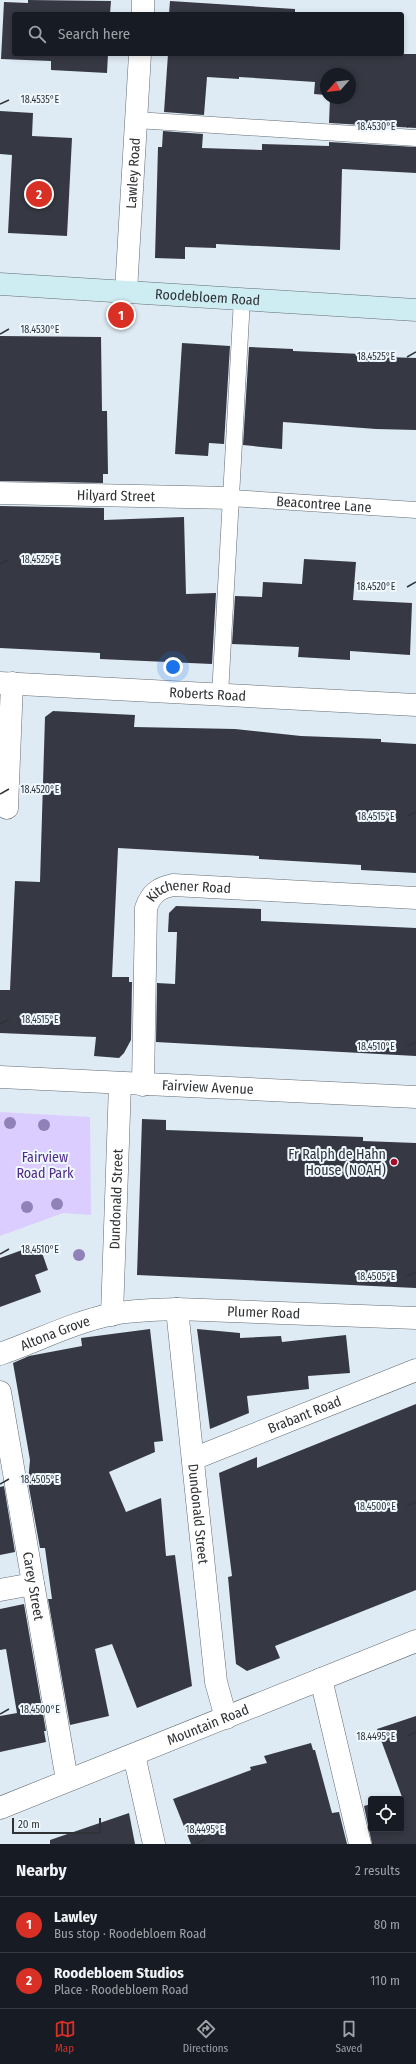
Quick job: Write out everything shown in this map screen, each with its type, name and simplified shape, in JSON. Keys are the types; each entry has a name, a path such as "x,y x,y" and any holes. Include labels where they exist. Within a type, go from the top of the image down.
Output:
{"street":[{"path":"143,0 143,12"},
{"name":"Lawley Road","path":"126,292 140,56"},
{"name":"Roodebloem Road","path":"0,284 416,310"},
{"name":"Hilyard Street","path":"0,493 231,498"},
{"path":"6,683 7,808"},
{"name":"Roberts Road","path":"6,683 416,705"},
{"name":"Kitchener Road","path":"143,1085 146,908 150,897 158,890 173,885 416,898"},
{"name":"Fairview Avenue","path":"0,1077 120,1084 416,1097"},
{"name":"Dundonald Street","path":"112,1314 120,1084"},
{"name":"Dundonald Street","path":"177,1309 216,1682 226,1718"},
{"name":"Plumer Road","path":"112,1314 141,1310 177,1309 416,1318"},
{"name":"Altona Grove","path":"0,1354 88,1321 112,1314"},
{"name":"Brabant Road","path":"193,1458 416,1370"},
{"name":"Carey Street","path":"0,1392 67,1780"},
{"path":"0,1590 33,1584"},
{"name":"Mountain Road","path":"0,1808 416,1641"},
{"path":"321,1679 360,1844"},
{"path":"134,1755 154,1844"}],"lane":[{"path":"136,120 416,138"},
{"path":"220,694 242,299"},
{"name":"Beacontree Lane","path":"231,498 416,510"}],"green space":[{"name":"Fairview Road Park","path":"0,1112 90,1117 91,1215 63,1213 0,1236"}],"building":[{"path":"28,0 111,1 110,12 12,12 12,56 108,56 107,73 51,70 51,61 1,59 4,2 28,3"},
{"path":"170,1 295,9 295,12 169,12"},
{"path":"404,54 416,54 416,128 329,123 330,104 356,104 356,68 320,68 320,94 314,94 315,82 239,77 239,79 207,77 204,115 164,112 168,56 404,56"},
{"path":"0,111 33,113 32,136 72,138 67,236 8,233 12,155 0,154"},
{"path":"163,131 203,134 202,148 262,150 262,144 329,146 329,142 416,147 416,173 342,169 340,250 216,244 216,248 185,247 185,259 155,258 158,147 162,147"},
{"path":"0,336 101,337 102,411 107,411 108,474 103,474 103,483 0,481"},
{"path":"182,343 230,346 224,444 209,443 208,456 175,454"},
{"path":"249,347 416,358 416,430 376,429 283,422 282,449 243,445"},
{"path":"0,506 104,508 104,520 184,517 186,594 216,593 212,664 100,659 100,653 0,648"},
{"path":"304,559 356,562 353,600 412,603 410,655 350,651 350,660 298,657 299,647 232,644 235,596 262,597 263,582 302,584"},
{"path":"53,711 135,715 134,727 235,729 301,736 381,739 381,742 416,744 416,873 361,870 361,865 259,859 259,856 118,848 112,977 129,977 129,982 132,982 131,1040 124,1053 119,1058 94,1056 96,1037 0,1033 0,990 10,990 15,881 40,882 45,717"},
{"path":"176,906 261,909 261,921 416,928 416,1056 156,1042 157,983 175,984 177,932 168,932 169,913"},
{"path":"142,1119 166,1120 166,1130 363,1137 363,1141 416,1143 416,1288 137,1275"},
{"path":"39,1244 48,1270 35,1275 41,1292 0,1307 0,1258"},
{"path":"150,1329 163,1441 154,1442 155,1452 109,1472 126,1512 161,1498 166,1556 175,1555 192,1686 137,1708 112,1644 95,1649 109,1716 70,1725 48,1599 52,1599 45,1548 40,1548 28,1482 30,1460 13,1363 29,1356 82,1346 81,1338"},
{"path":"197,1329 240,1333 240,1338 281,1336 282,1342 346,1335 350,1373 308,1376 309,1389 247,1396 249,1413 210,1429"},
{"path":"416,1404 416,1590 275,1646 280,1658 247,1671 236,1664 228,1577 232,1576 219,1473 257,1457 257,1468"},
{"path":"4,1486 15,1552 0,1555 0,1487"},
{"path":"24,1604 46,1731 44,1731 46,1742 0,1752 0,1716 17,1713 6,1649 0,1650 0,1609"},
{"path":"416,1716 416,1844 372,1844 369,1832 404,1832 404,1796 402,1796 377,1729"},
{"path":"311,1743 313,1750 315,1750 332,1813 339,1812 347,1844 191,1844 173,1799 251,1770 250,1767 267,1763 264,1756"},
{"path":"368,1805 368,1825 364,1806"},
{"path":"129,1813 135,1844 50,1844 50,1840"}],"place":[{"name":"Roodebloem Studios","path":"39,194"},
{"name":"Lawley","path":"121,315"},
{"name":"Fr Ralph de Hahn House (NOAH)","path":"394,1162"}]}
